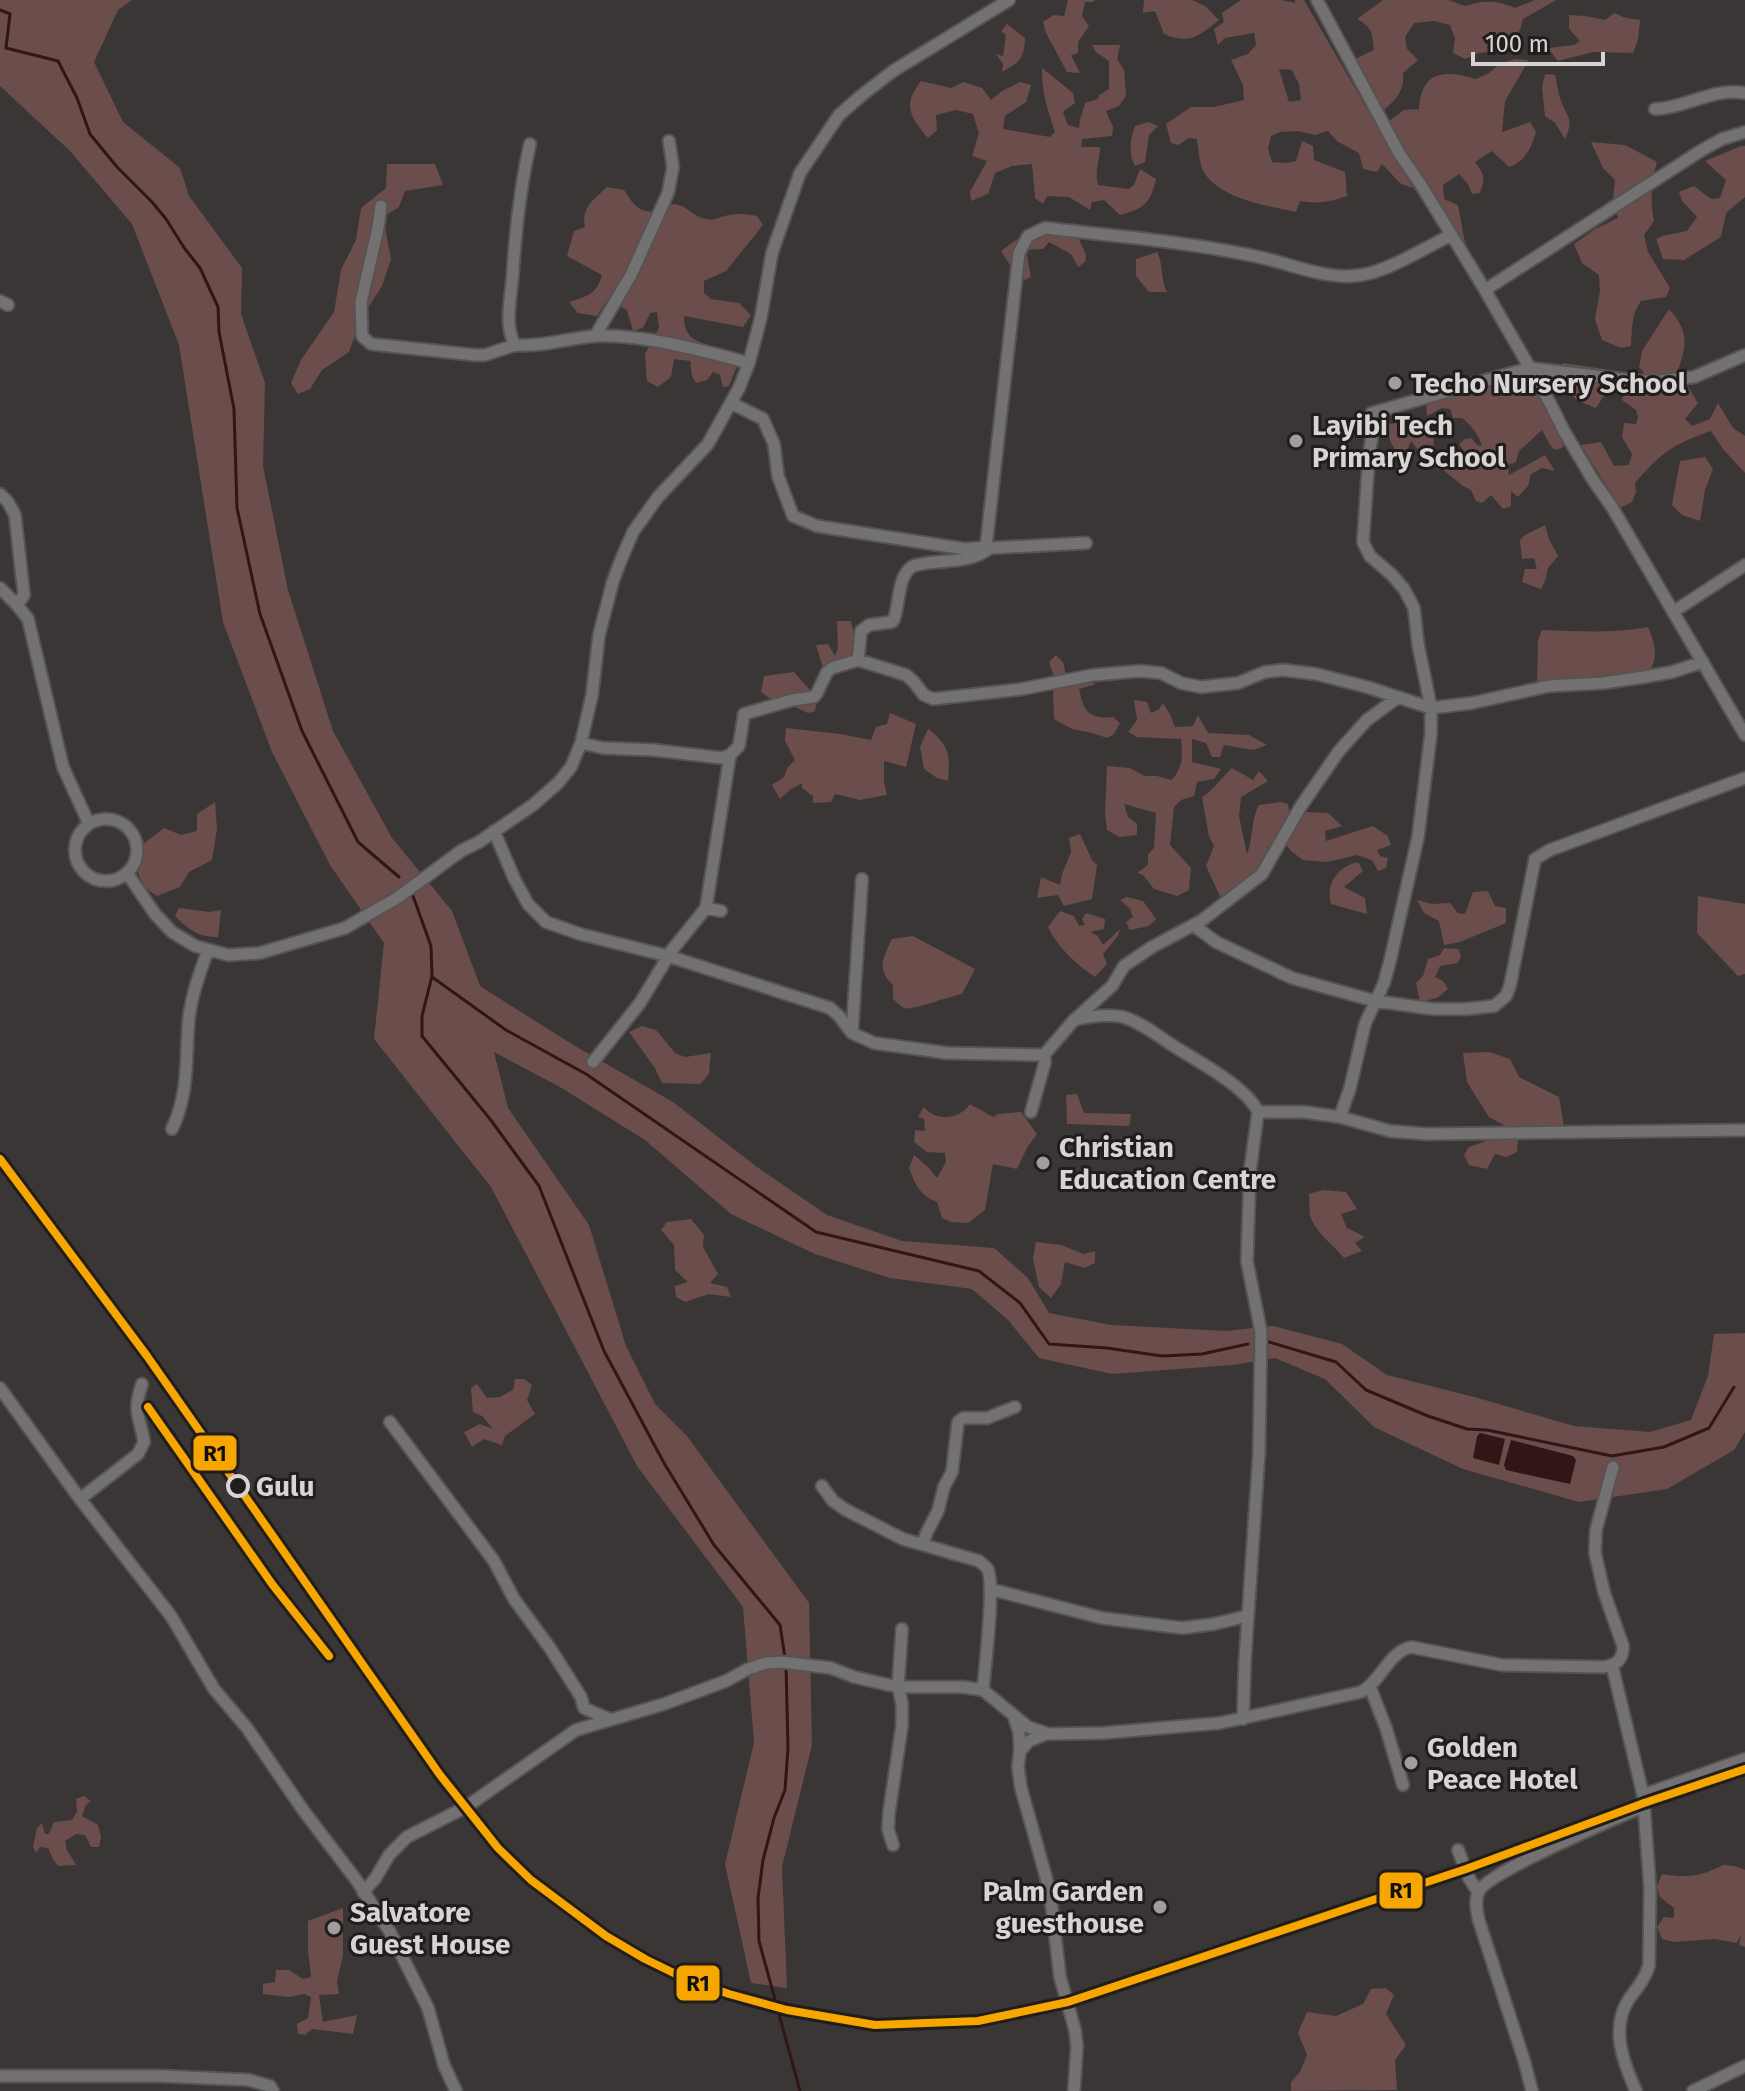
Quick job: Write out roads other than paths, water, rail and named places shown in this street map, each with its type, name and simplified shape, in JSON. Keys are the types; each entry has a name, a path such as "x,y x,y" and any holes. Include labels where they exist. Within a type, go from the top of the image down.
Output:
{"street":[{"path":"127,873 155,914 172,932 195,946 228,955 260,953 345,928 397,898 461,851 533,805 558,783 571,767 581,743 592,695 599,635 621,560 633,532 647,512 708,444 731,403 749,363 772,253 800,173 839,115 893,71 1009,0"},
{"path":"1317,0 1399,153 1485,290 1564,431 1745,735"},
{"path":"1655,109 1676,107 1720,92 1745,93"},
{"path":"1485,290 1702,150 1722,139 1745,132"},
{"path":"595,336 631,275 668,193 673,167 669,141"},
{"path":"515,345 509,331 510,303 520,186 530,144"},
{"path":"381,206 361,302 362,336 371,344 485,355 515,345 544,345 595,336 670,344 749,363"},
{"path":"731,403 763,419 774,444 778,476 793,516 817,526 965,549 986,547 1019,253 1028,236 1045,228 1188,244 1343,277 1364,275 1451,235"},
{"path":"1340,1117 1365,1024 1384,983 1390,961 1418,837 1431,733 1431,708 1414,608 1404,589 1370,556 1363,542 1372,413 1529,368 1660,381 1694,377 1745,355"},
{"path":"0,494 15,515 24,595 17,605"},
{"path":"858,660 861,631 869,625 892,622 902,581 907,570 913,566 969,559 990,548 1086,543"},
{"path":"1673,612 1745,565"},
{"path":"0,588 28,619 63,767 89,824"},
{"path":"581,743 722,758 739,746 744,714 814,697 827,672 858,660 906,675 924,695 933,699 1140,671 1161,673 1181,683 1201,687 1238,683 1265,672 1283,670 1316,674 1367,687 1431,708 1485,701 1549,686 1644,677 1703,662"},
{"path":"1031,1112 1044,1055 1074,1020 1105,994 1124,966 1193,925 1252,884 1262,874 1301,806 1339,751 1367,720 1397,698"},
{"path":"593,1062 640,1003 668,956 706,908 730,755"},
{"path":"1193,925 1216,942 1292,978 1375,1001 1433,1009 1494,1006 1506,996 1510,986 1535,859 1550,850 1745,778"},
{"path":"109,818 125,824 136,837 138,853 127,873 120,879 103,882 87,876 77,863 74,847 80,831 93,820 109,818"},
{"path":"494,831 528,904 546,922 580,934 668,956 830,1008 852,1033 874,1043 947,1053 1044,1055"},
{"path":"852,1033 862,879"},
{"path":"706,908 721,911"},
{"path":"172,1129 180,1113 186,1081 192,997 208,950"},
{"path":"1074,1020 1102,1017 1127,1019 1158,1035 1238,1089 1258,1112 1250,1171 1247,1261 1261,1332 1258,1482 1247,1616 1243,1719"},
{"path":"1258,1112 1304,1112 1340,1117 1390,1131 1427,1134 1745,1130"},
{"path":"80,1499 138,1454 144,1442 136,1414 142,1384"},
{"path":"0,1388 80,1499 171,1616 214,1689 247,1728 390,1932 428,2008 444,2065 456,2091"},
{"path":"923,1545 952,1472 958,1422 963,1418 987,1418 1015,1407"},
{"path":"390,1422 494,1561 514,1599 581,1697 584,1708 576,1730"},
{"path":"1020,1751 1029,1741 1046,1734 1220,1723 1361,1692 1370,1687 1397,1654 1411,1647 1502,1665 1612,1665 1623,1655 1623,1646 1599,1574 1594,1541 1613,1467"},
{"path":"822,1486 833,1501 846,1510 903,1539 979,1561 988,1569 990,1589 983,1690"},
{"path":"990,1589 1102,1618 1182,1628 1247,1616"},
{"path":"893,1845 888,1829 902,1725 898,1687 902,1629"},
{"path":"363,1892 389,1855 407,1837 466,1807 576,1730 664,1704 766,1663 831,1668 866,1681 898,1687 983,1690 1028,1727 1046,1734"},
{"path":"1612,1665 1644,1800 1650,1888 1649,1965 1645,1977 1624,2008 1619,2025 1621,2050 1636,2091"},
{"path":"1370,1687 1403,1785"},
{"path":"584,1708 609,1719"},
{"path":"1013,1715 1019,1732 1021,1788 1046,1877 1060,1977 1075,2030 1074,2091"},
{"path":"1532,2091 1479,1921 1476,1908 1478,1892 1507,1870 1644,1800 1745,1759"},
{"path":"1458,1850 1478,1892"},
{"path":"1693,2091 1745,2066"},
{"path":"0,2076 161,2076 249,2080 270,2086 273,2091"}],"waterway":[{"path":"0,10 10,14 6,48 58,61 77,98 90,134 166,219 200,268 218,307 219,332 234,409 237,508 260,614 302,731 358,842 399,877"},
{"path":"413,896 431,946 432,976 422,1016 422,1036 490,1119 539,1186 604,1351 664,1463 714,1545 780,1625 785,1658"},
{"path":"432,977 506,1030 586,1074 816,1232 979,1271 1020,1303 1049,1344 1162,1356 1202,1354 1248,1344"},
{"path":"1269,1342 1336,1362 1366,1390 1467,1429 1487,1430 1612,1456 1664,1447 1709,1428 1734,1387"},
{"path":"786,1665 788,1748 785,1790 763,1860 758,1898 759,1941 800,2091"}],"place":[{"name":"Techo Nursery School","path":"1395,383"},
{"name":"Layibi Tech Primary School","path":"1296,441"},
{"name":"Christian Education Centre","path":"1043,1163"},
{"name":"Gulu","path":"238,1486"},
{"name":"Golden Peace Hotel","path":"1411,1763"},
{"name":"Palm Garden guesthouse","path":"1160,1907"},
{"name":"Salvatore Guest House","path":"334,1928"}]}
